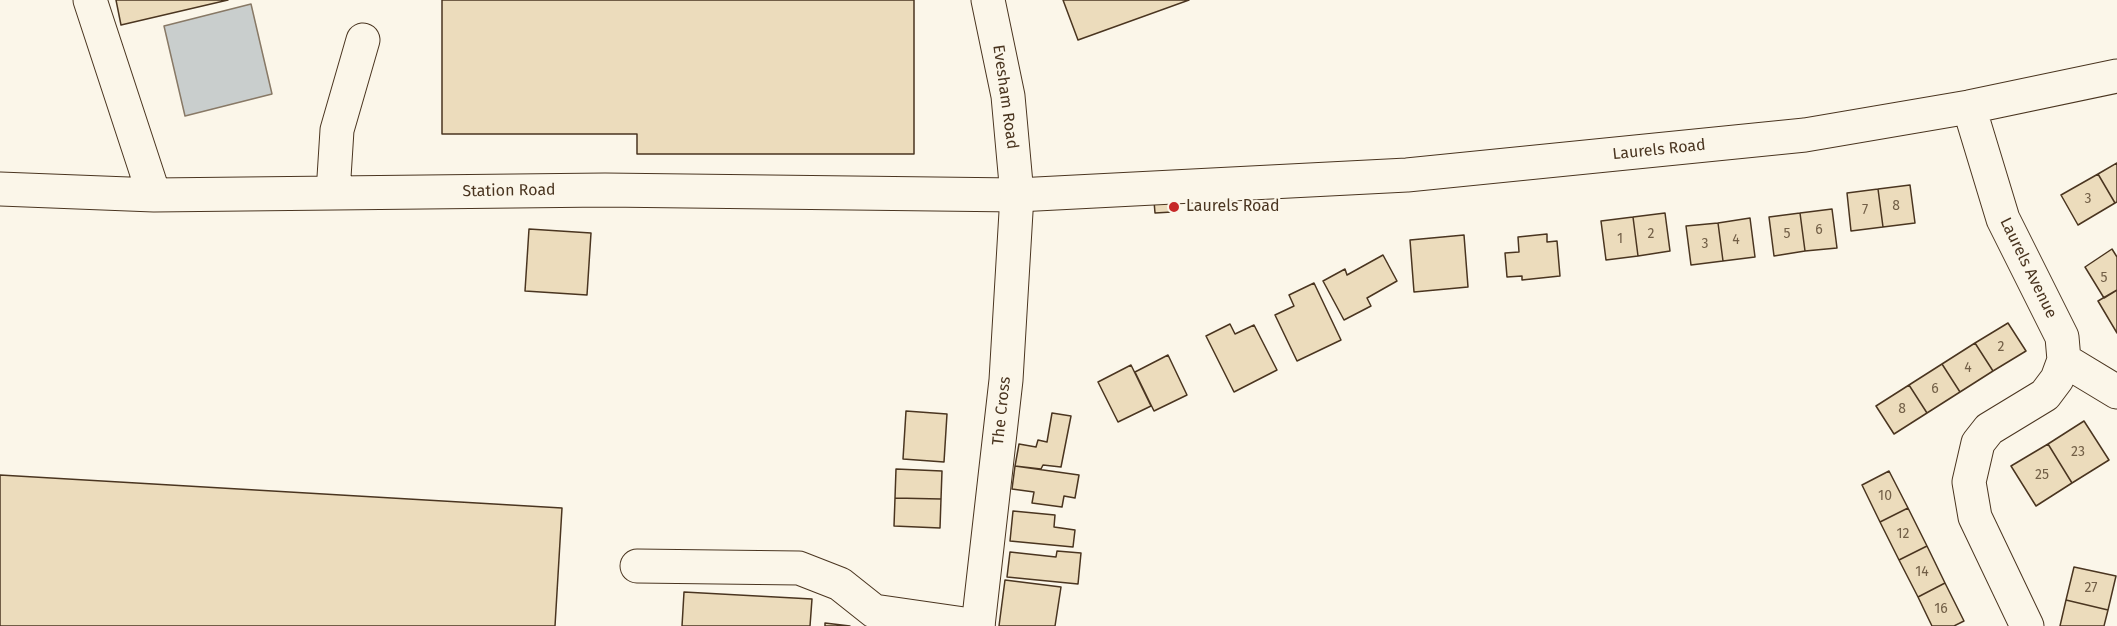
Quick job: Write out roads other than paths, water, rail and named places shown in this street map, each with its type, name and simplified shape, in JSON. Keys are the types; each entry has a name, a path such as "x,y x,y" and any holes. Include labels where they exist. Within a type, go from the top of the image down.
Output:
{"street":[{"path":"90,0 154,195"},
{"name":"Evesham Road","path":"988,0 1008,96 1017,195"},
{"path":"333,193 337,129 363,40"},
{"name":"Laurels Road","path":"1017,195 1407,176 1805,135 1970,106 2117,76"},
{"name":"Laurels Avenue","path":"1970,106 2003,219 2062,337 2064,360"},
{"name":"Station Road","path":"0,189 154,195 605,190 1017,195"},
{"name":"The Cross","path":"978,626 1006,380 1017,195"},
{"path":"2027,626 1975,517 1968,482 1978,443 1989,429 2045,395 2057,379 2064,360 2117,392"},
{"path":"637,566 799,568 840,584 874,611 978,626"}],"place":[{"name":"Laurels Road","path":"1174,207"}]}
